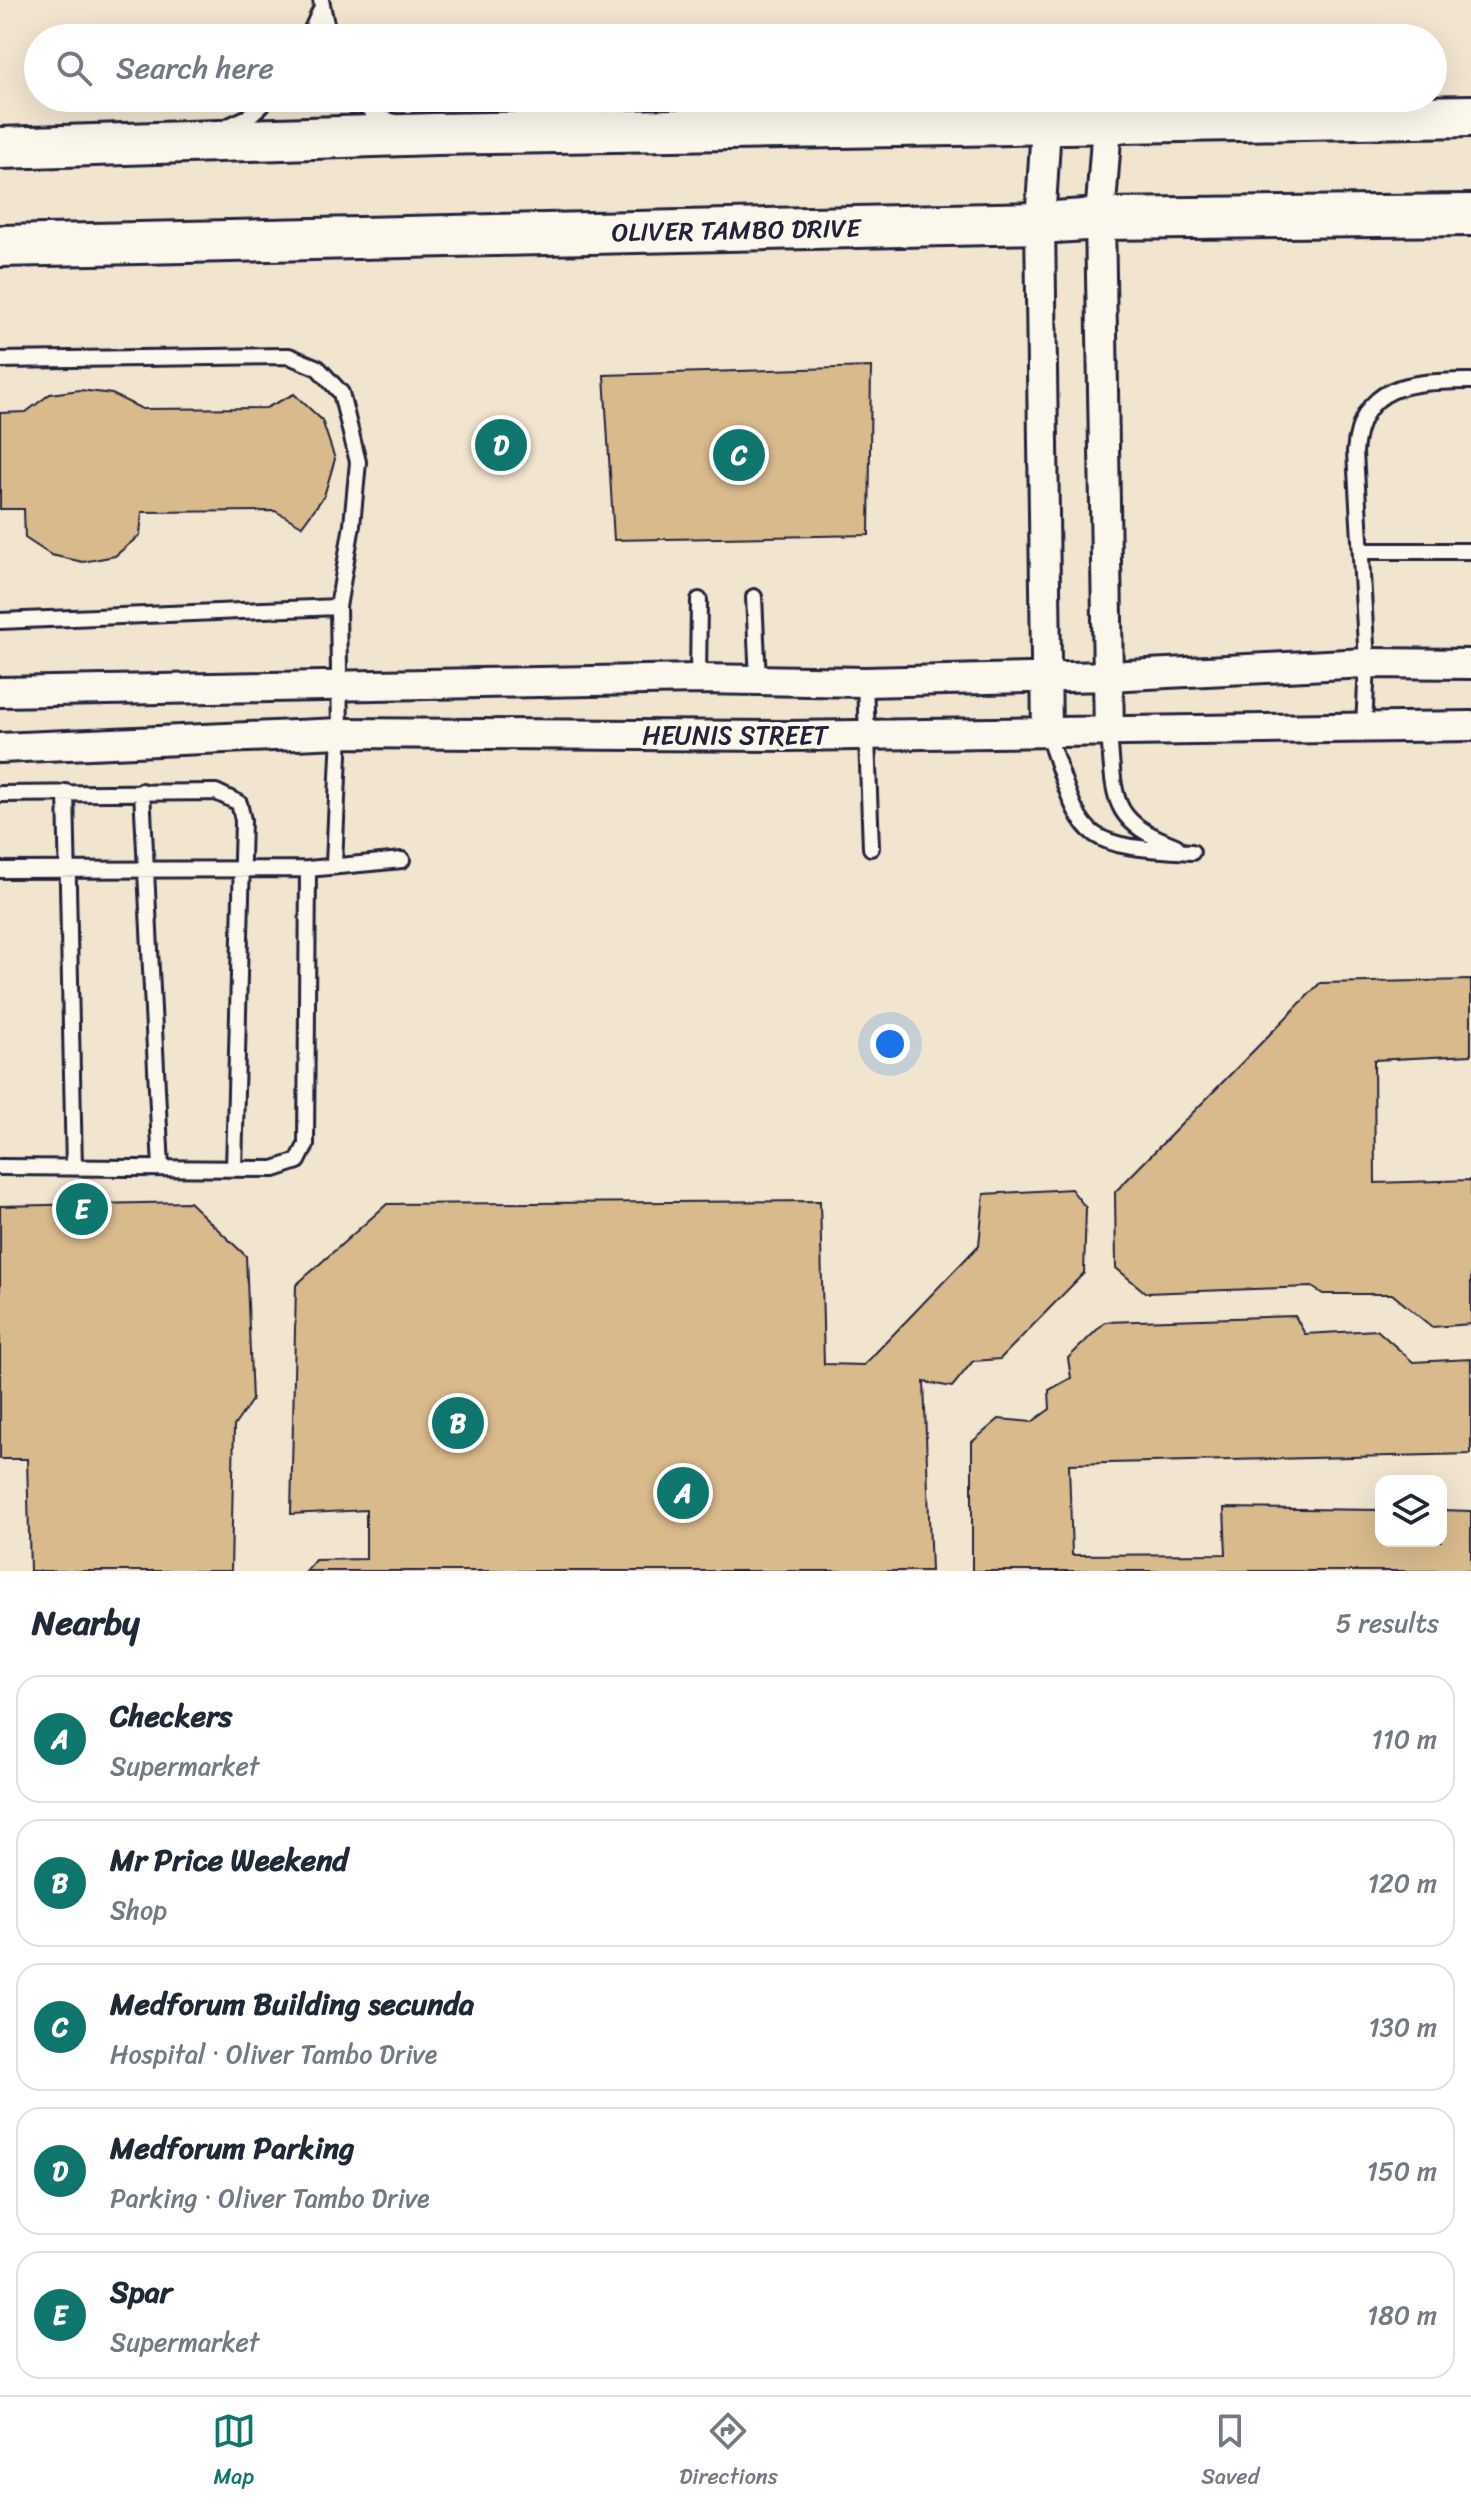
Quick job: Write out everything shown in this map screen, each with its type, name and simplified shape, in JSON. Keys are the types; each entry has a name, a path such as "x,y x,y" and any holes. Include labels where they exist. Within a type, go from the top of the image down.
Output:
{"street":[{"path":"0,148 435,134 1107,125 1471,116"},
{"path":"1107,125 1100,219 1109,733"},
{"path":"1046,126 1040,223 1047,733"},
{"name":"OLIVER TAMBO DRIVE","path":"0,246 1040,223 1100,219 1471,215"},
{"path":"0,692 698,679 865,682 1108,676 1367,663 1471,664"},
{"name":"HEUNIS STREET","path":"0,748 340,733 867,735 1471,726"}],"lane":[{"path":"313,24 321,4"},
{"path":"321,4 326,24"},
{"path":"199,141 254,112"},
{"path":"372,112 380,118 435,134"},
{"path":"0,360 289,356 318,368 341,393 358,462 352,525 338,607 340,733 334,864"},
{"path":"1364,728 1367,663 1355,452 1358,426 1365,411 1396,389 1422,382 1471,381"},
{"path":"1361,551 1471,551"},
{"path":"754,597 758,680"},
{"path":"698,679 699,600"},
{"path":"0,621 338,607"},
{"path":"865,682 871,848"},
{"path":"1047,733 1076,814 1086,830 1113,845 1192,852 1129,823 1115,793 1109,733"},
{"path":"142,791 161,1168"},
{"path":"66,792 74,1168"},
{"path":"0,794 216,792 234,798 243,820 234,1169"},
{"path":"0,870 308,869 334,864 402,860"},
{"path":"0,1167 234,1169 289,1166 302,1156 306,1145 308,869"}],"building":[{"path":"871,367 869,535 614,540 604,375"},
{"path":"80,390 112,394 142,409 266,408 294,394 322,420 335,459 324,496 302,526 275,511 142,512 140,535 115,556 83,562 51,555 25,538 24,509 0,509 0,413 26,412 50,394"},
{"path":"1471,980 1471,1055 1374,1060 1375,1183 1471,1180 1471,1324 1432,1327 1392,1294 1323,1294 1312,1287 1146,1293 1116,1268 1115,1192 1320,983"},
{"path":"1071,1189 1086,1208 1084,1273 1000,1359 973,1361 952,1387 924,1382 931,1571 306,1571 315,1560 366,1559 366,1510 291,1514 296,1285 387,1204 820,1201 824,1364 864,1365 979,1245 984,1194"},
{"path":"189,1202 246,1256 252,1400 234,1426 231,1571 30,1571 27,1459 0,1459 0,1206"},
{"path":"1295,1316 1305,1334 1377,1330 1413,1362 1471,1359 1471,1454 1069,1464 1072,1555 1226,1554 1224,1508 1375,1510 1375,1547 1447,1547 1447,1510 1471,1511 1471,1571 972,1571 972,1442 999,1419 1032,1422 1050,1409 1049,1390 1071,1378 1068,1358 1105,1322"}],"place":[{"name":"Medforum Parking","path":"501,445"},
{"name":"Medforum Building secunda","path":"739,455"},
{"name":"Spar","path":"82,1209"},
{"name":"Mr Price Weekend","path":"458,1423"},
{"name":"Checkers","path":"683,1493"}]}
